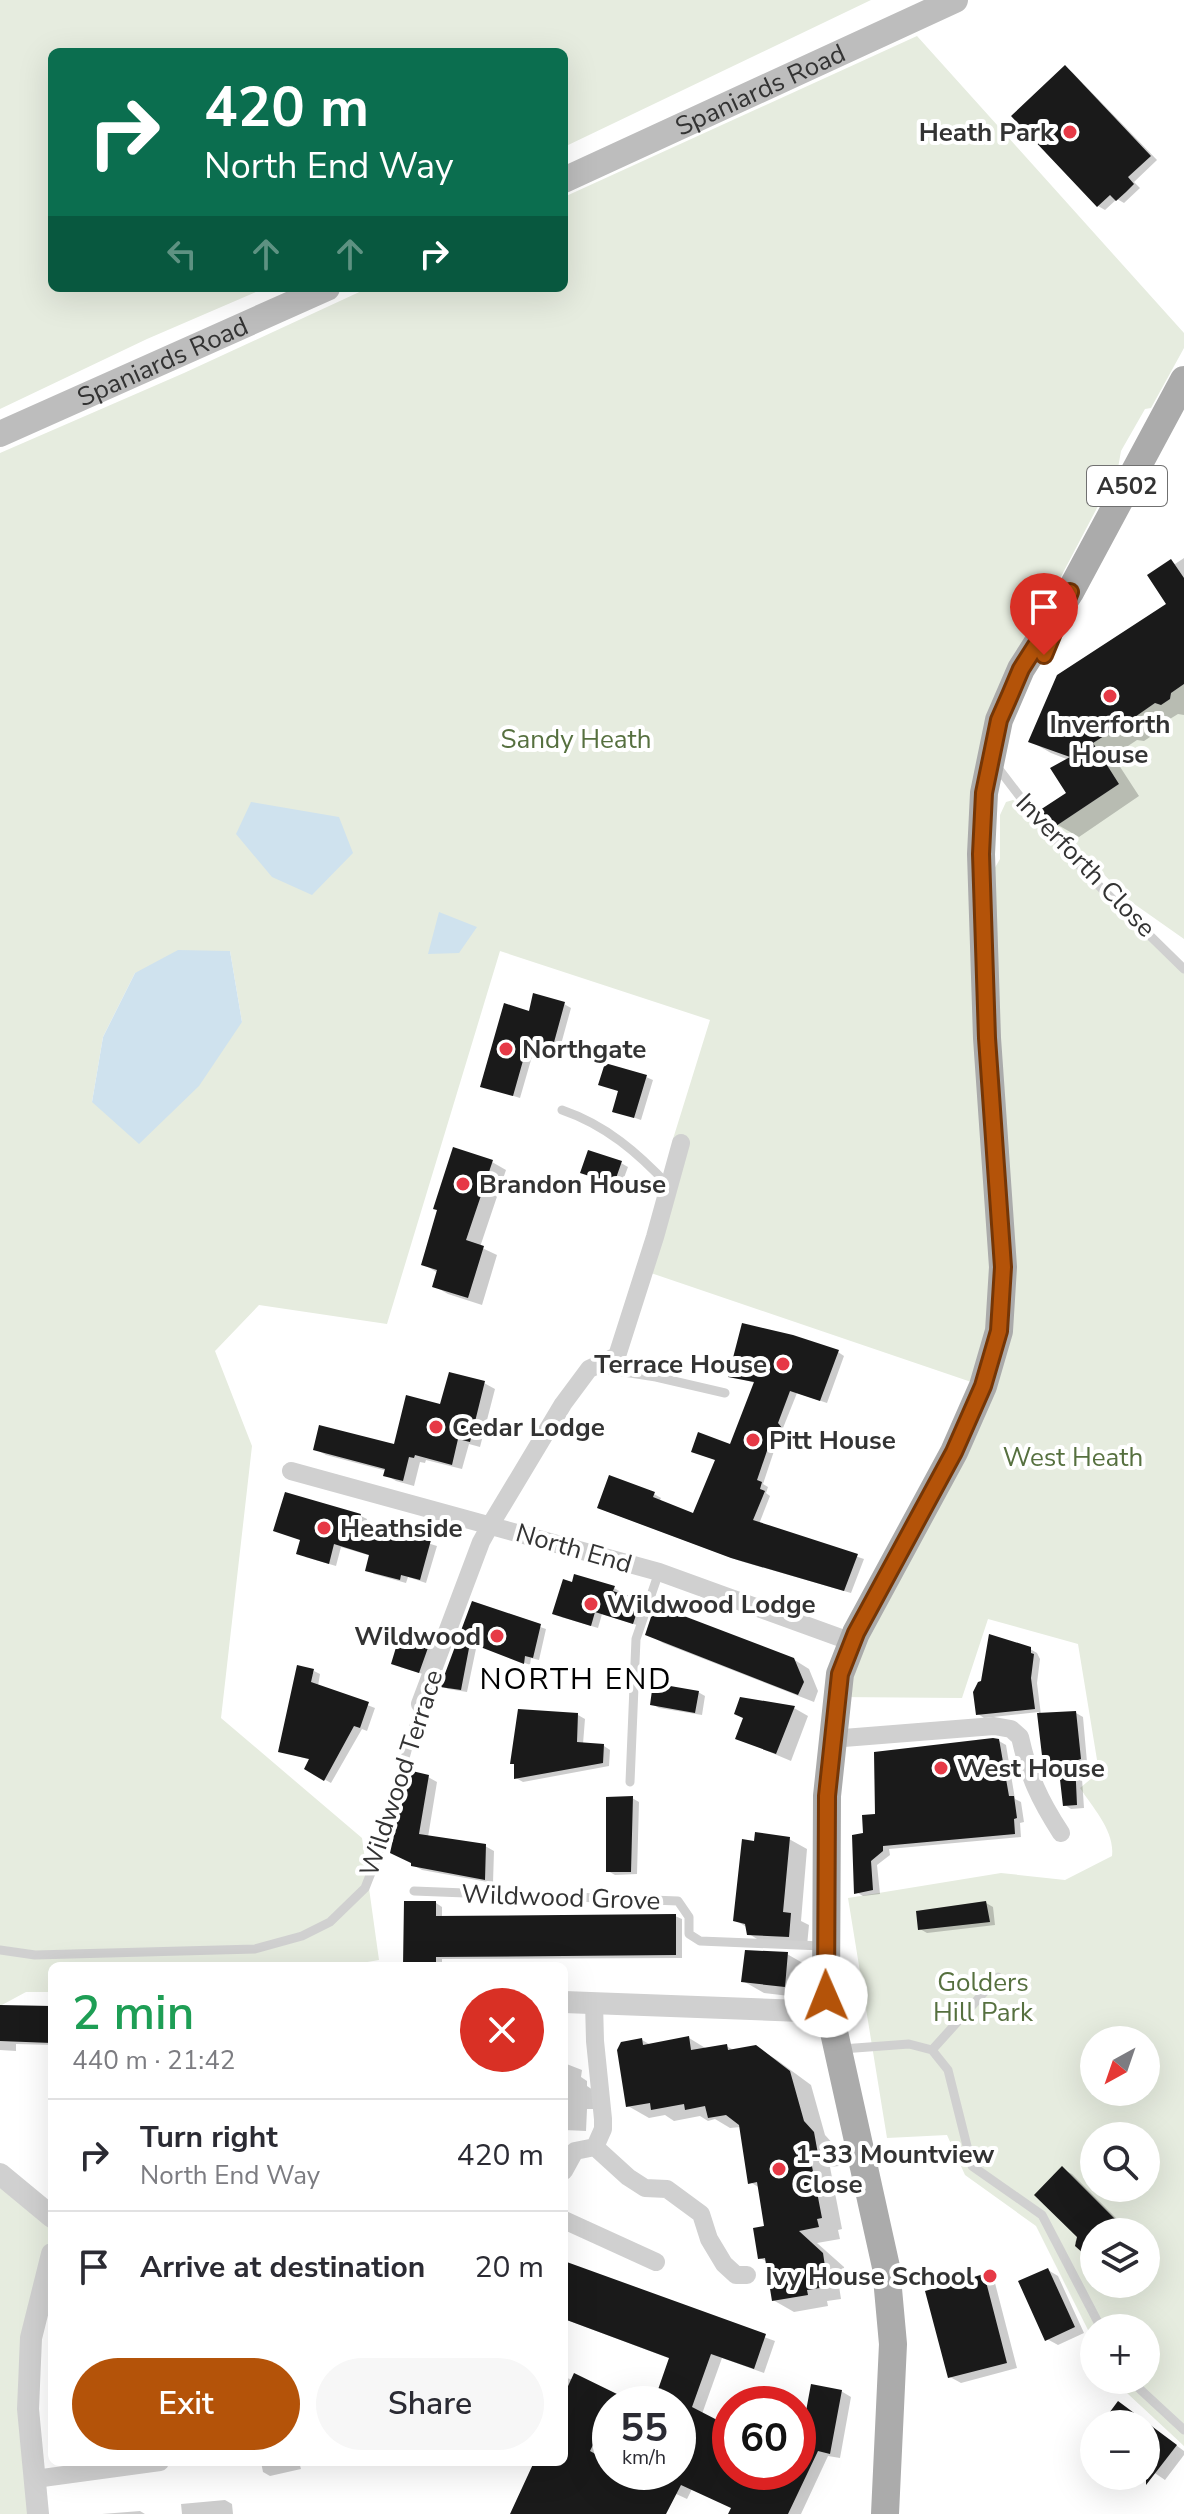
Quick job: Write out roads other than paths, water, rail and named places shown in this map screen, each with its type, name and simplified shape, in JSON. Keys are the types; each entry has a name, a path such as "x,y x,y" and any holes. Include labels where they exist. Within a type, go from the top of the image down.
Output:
{"main road":[{"name":"Spaniards Road","path":"568,178 955,0"},
{"name":"Spaniards Road","path":"0,434 318,292"},
{"name":"A502","path":"885,2514 893,2344 888,2282 827,2004 827,1796 840,1674 852,1642 954,1452 983,1386 999,1331 1003,1267 987,1038 982,889 995,765 1070,592 1184,380"}],"street":[{"name":"Wildwood Terrace","path":"420,1704 481,1542 491,1524 563,1404 591,1368 617,1356 681,1143"},
{"name":"North End","path":"291,1471 659,1572 852,1642"},
{"path":"831,1739 994,1726 1011,1729 1020,1737 1039,1800 1061,1833"},
{"path":"568,2002 827,2004"},
{"path":"594,2002 603,2119 603,2129 595,2147"},
{"path":"568,2164 575,2151 595,2147"},
{"path":"595,2147 613,2166 645,2188 667,2189 701,2214 709,2239 724,2264 736,2275 747,2275"},
{"path":"0,2174 48,2214"},
{"path":"568,2222 656,2262"},
{"path":"38,2514 28,2409 31,2338 48,2270"},
{"path":"35,2479 131,2466"}],"lane":[{"name":"Inverforth Close","path":"995,765 1040,823 1089,876 1184,969"},
{"path":"562,1110 603,1128 648,1164 669,1186"},
{"path":"591,1368 629,1372 725,1393"},
{"path":"630,1782 636,1639 659,1572"},
{"name":"Wildwood Terrace","path":"0,1950 35,1955 255,1949 302,1936 330,1922 365,1888 378,1855 420,1704"},
{"name":"Wildwood Grove","path":"414,1891 678,1901 689,1917 689,1934 700,1941 825,1946"},
{"path":"932,2050 998,1977"},
{"path":"837,2050 909,2044 932,2050 948,2070 972,2166 1042,2215 1094,2314"},
{"path":"1145,2394 1184,2430"}],"water":[{"path":"251,802 339,817 353,853 312,895 272,877 236,834"},
{"path":"439,912 477,927 459,953 428,954"},
{"path":"178,950 230,951 242,1022 199,1086 139,1144 92,1102 103,1037 135,973"}],"place":[{"name":"Heath Park","path":"1070,132"},
{"name":"Inverforth House","path":"1110,696"},
{"name":"Northgate","path":"506,1049"},
{"name":"Brandon House","path":"463,1184"},
{"name":"Terrace House","path":"783,1364"},
{"name":"Cedar Lodge","path":"436,1427"},
{"name":"Pitt House","path":"753,1440"},
{"name":"Heathside","path":"324,1528"},
{"name":"Wildwood Lodge","path":"591,1604"},
{"name":"Wildwood","path":"497,1636"},
{"name":"West House","path":"941,1768"},
{"name":"1-33 Mountview Close","path":"779,2169"},
{"name":"Ivy House School","path":"990,2276"}],"district":[{"name":"NORTH END","path":"576,1679"}],"park label":[{"name":"Sandy Heath","path":"576,739"},
{"name":"West Heath","path":"1073,1457"},
{"name":"Golders Hill Park","path":"983,1997"}]}
